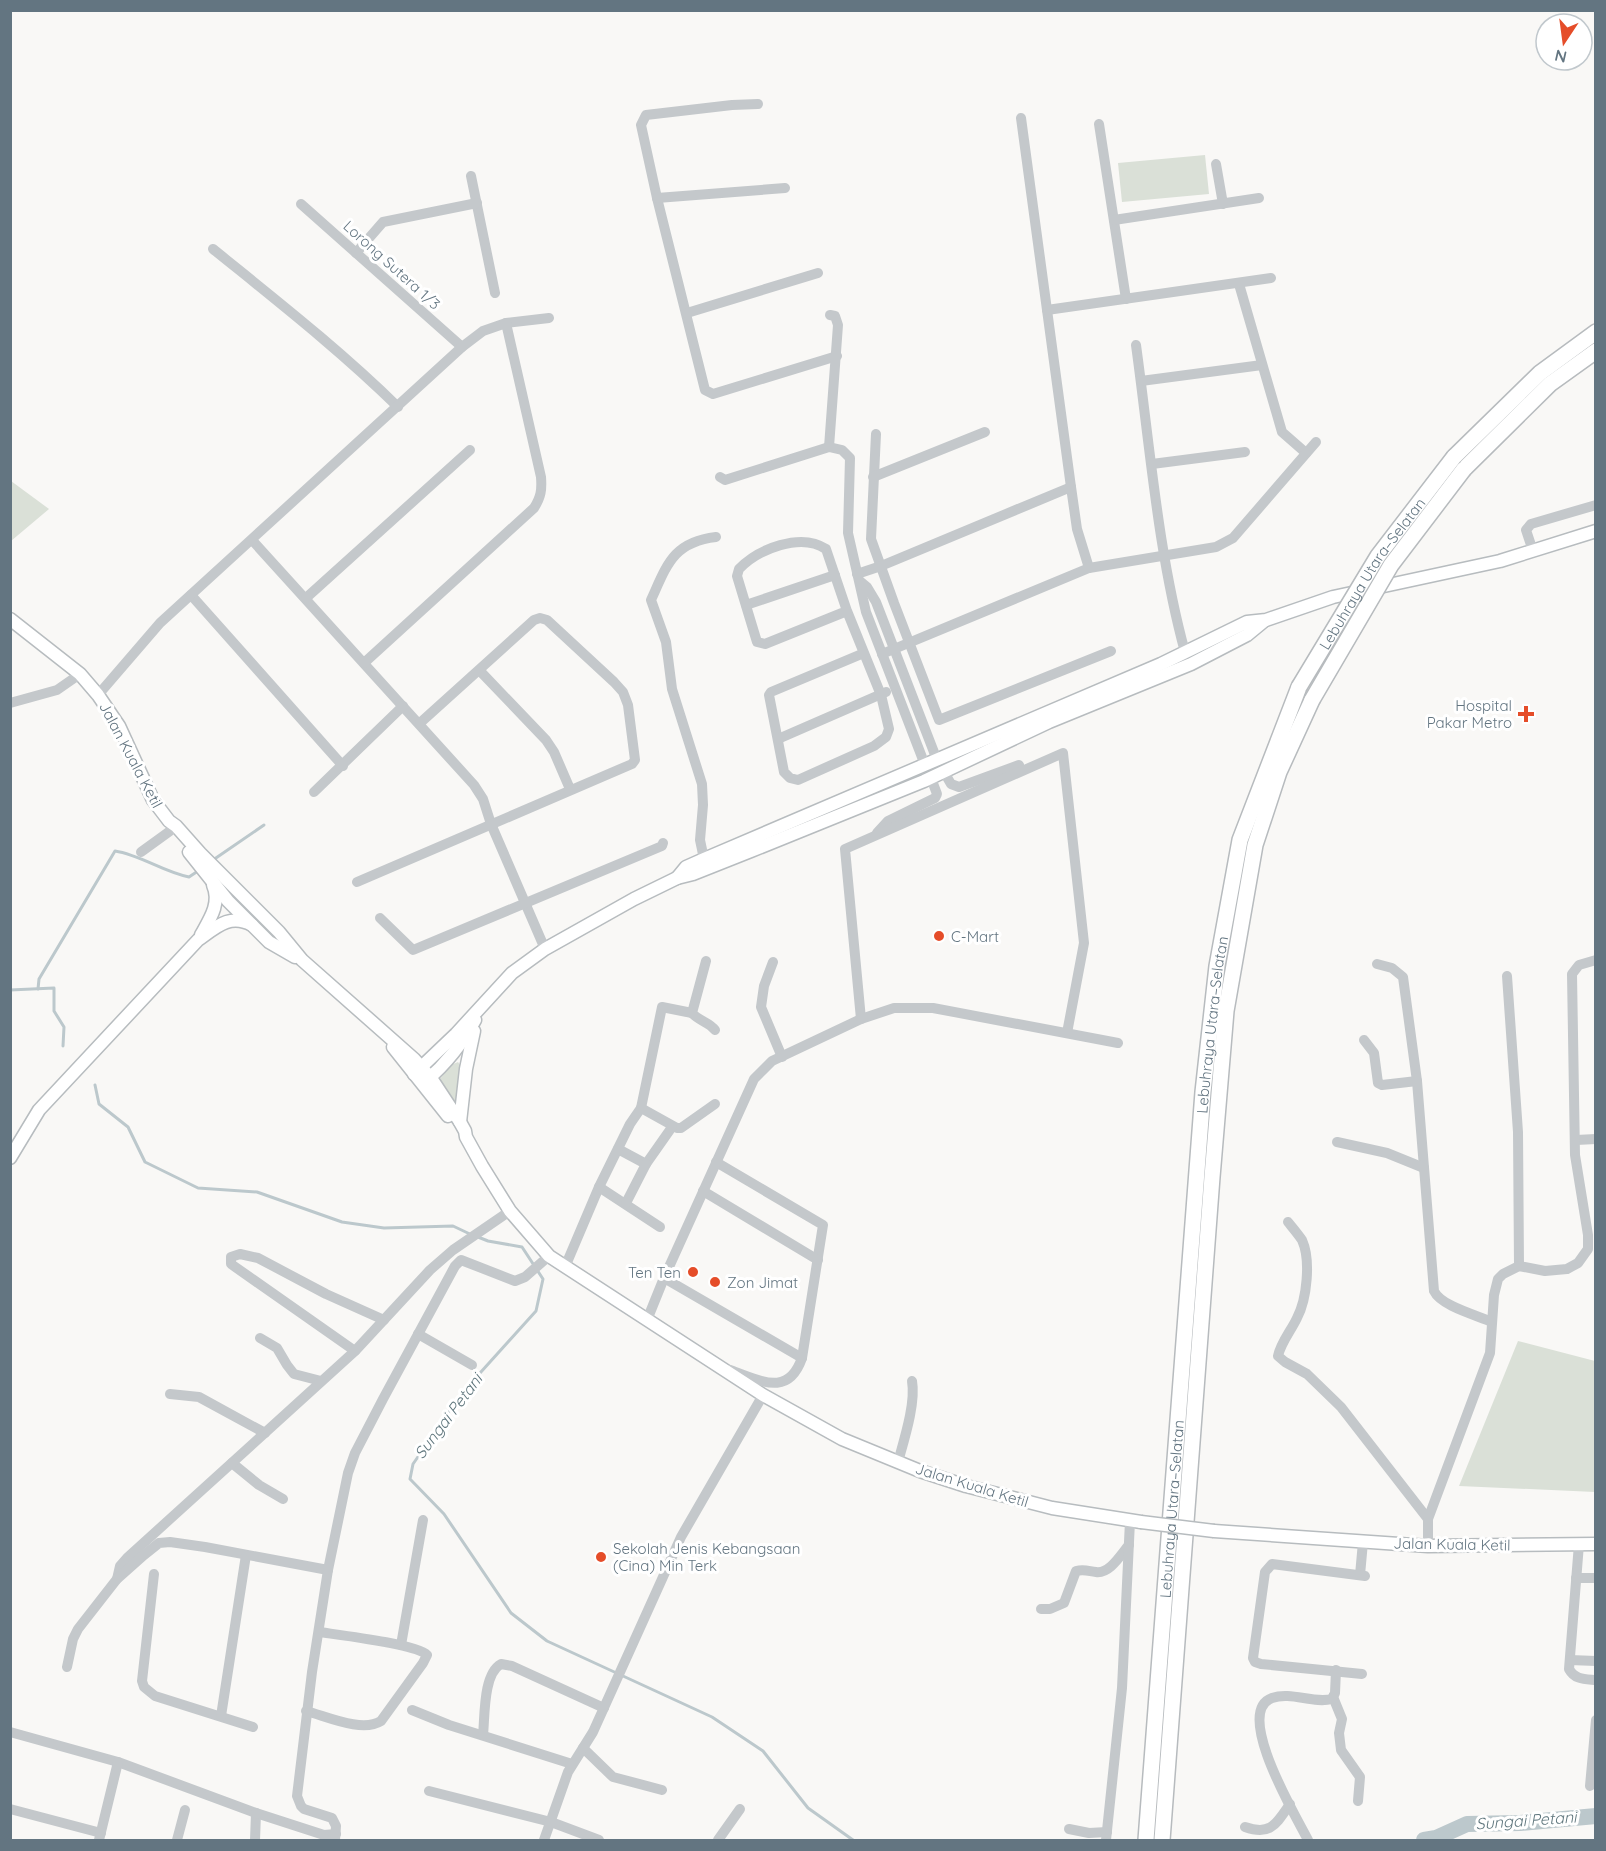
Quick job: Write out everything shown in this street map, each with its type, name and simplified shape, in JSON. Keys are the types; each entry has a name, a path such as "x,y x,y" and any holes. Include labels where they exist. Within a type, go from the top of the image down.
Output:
{"highway":[{"name":"Lebuhraya Utara–Selatan","path":"1146,1840 1203,1092 1217,966 1240,840 1299,687 1378,556 1540,373 1596,332"},
{"name":"Lebuhraya Utara–Selatan","path":"1162,1840 1226,1011 1255,845 1279,772 1312,700 1391,565 1459,463 1550,384 1596,351"}],"main road":[{"path":"677,878 686,867 1185,652 1247,622 1266,620 1333,597 1465,570 1596,531"},
{"name":"Jalan Kuala Ketil","path":"10,619 80,674 98,695 118,726 153,800 169,826 176,826 231,904 269,942 302,960"},
{"path":"418,1071 456,1034 512,973 545,949 634,899 677,878 742,855 931,777 1049,723 1191,664 1246,635 1266,620"},
{"path":"937,760 944,771"},
{"path":"925,765 931,777"},
{"path":"211,874 217,899 212,925"},
{"name":"Jalan Kuala Ketil","path":"211,874 241,894 279,932 302,960 378,1027 427,1081 460,1122 465,1131 465,1137"},
{"path":"10,1158 39,1110 241,894"},
{"path":"212,925 235,919 242,919 252,925"},
{"path":"427,1081 448,1061 464,1041 487,1000"},
{"path":"460,1122 466,1070 477,1018"},
{"name":"Jalan Kuala Ketil","path":"427,1081 460,1133 465,1137 510,1211 545,1260 565,1267 763,1395 825,1431 898,1462 966,1486 1052,1508 1214,1531 1428,1546 1596,1544"}],"street":[{"path":"758,104 646,115 641,124 705,390 713,394 837,356"},
{"path":"1021,118 1077,529 1089,568"},
{"path":"1099,124 1126,299"},
{"path":"1216,164 1223,204"},
{"path":"471,176 495,293"},
{"path":"657,198 785,188"},
{"path":"1114,220 1259,198"},
{"path":"356,253 383,222 477,203"},
{"name":"Lorong Sutera 1/3","path":"301,204 462,347"},
{"path":"213,249 303,322 398,407"},
{"path":"687,313 818,273"},
{"path":"1047,310 1271,278"},
{"path":"1239,284 1282,432 1306,453"},
{"path":"830,315 835,316 838,325 830,447"},
{"path":"98,695 160,623 462,347 483,332 506,323 549,318"},
{"path":"364,663 534,508 540,499 541,477 506,323"},
{"path":"1136,345 1164,556 1174,613 1185,652"},
{"path":"1141,381 1262,365"},
{"path":"873,477 985,432"},
{"path":"876,434 871,539 939,720 1111,651"},
{"path":"882,654 1089,568 1216,547 1233,538 1316,442"},
{"path":"720,477 725,480 830,447 843,450 850,458 848,533 866,612 925,765"},
{"path":"306,598 471,450"},
{"path":"1152,464 1245,452"},
{"path":"859,578 882,566 1071,487"},
{"path":"1533,551 1526,530 1531,524 1596,504"},
{"path":"704,859 700,840 702,784 672,689 666,642 651,600 667,566 678,552 698,539 716,537"},
{"path":"252,540 474,785 483,799 491,824 545,949"},
{"path":"847,611 762,645 755,638 737,576 739,569 760,554 788,543 803,541 819,544 826,549 847,611 881,694 889,729 886,737 874,746 798,780 790,778 784,772 768,697 770,693 864,653"},
{"path":"746,605 835,575"},
{"path":"859,578 876,602 937,760"},
{"path":"191,595 343,766"},
{"path":"357,882 632,764 635,760 628,705 623,692 547,620 540,618 534,620 420,723"},
{"path":"480,670 546,740 554,752 570,789"},
{"path":"10,703 57,690 80,674"},
{"path":"778,739 895,689"},
{"path":"314,792 404,706"},
{"path":"861,1019 844,849 1063,753 1083,937 1067,1033"},
{"path":"944,771 951,784 959,787 1031,761 1045,761"},
{"path":"875,836 888,821 935,798 936,790 931,777"},
{"path":"141,852 169,826"},
{"path":"380,918 412,950 662,846 663,843"},
{"path":"1428,1546 1428,1519 1490,1353 1494,1295 1498,1278 1519,1266 1545,1271 1567,1269 1578,1263 1592,1248 1577,1170 1572,974 1579,965 1596,960"},
{"path":"692,1013 706,961"},
{"path":"773,962 764,986 761,1007 782,1057"},
{"path":"1377,964 1392,968 1402,977 1417,1081 1436,1295 1446,1303 1492,1322"},
{"path":"1507,976 1518,1125 1519,1266"},
{"path":"565,1267 599,1187 641,1108 662,1007 692,1013 695,1017 709,1023 715,1030"},
{"path":"647,1320 754,1079 772,1062 861,1019 894,1008 933,1008 1118,1043"},
{"path":"1364,1040 1374,1053 1378,1083 1382,1085 1417,1081"},
{"path":"641,1108 672,1127 681,1128 715,1104"},
{"path":"626,1203 646,1164 672,1127"},
{"path":"1576,1140 1596,1139"},
{"path":"1337,1142 1387,1153 1424,1168"},
{"path":"618,1149 646,1164"},
{"path":"716,1162 823,1225 802,1358 795,1375 785,1382 778,1383 724,1368"},
{"path":"599,1187 660,1227"},
{"path":"703,1191 818,1260"},
{"path":"117,1580 120,1566 127,1558 355,1351 430,1270 455,1247 510,1211"},
{"path":"1288,1222 1301,1239 1307,1256 1306,1277 1298,1317 1278,1356 1307,1374 1341,1407 1428,1519"},
{"path":"455,1247 461,1260 511,1281 525,1277 545,1260"},
{"path":"355,1351 231,1264 231,1257 240,1254 258,1258 326,1294 384,1320"},
{"path":"10,1732 118,1762 256,1814 335,1837 336,1826 332,1818 304,1809 297,1796 306,1711 328,1570 348,1473 351,1463 418,1334 461,1260"},
{"path":"664,1278 802,1358"},
{"path":"418,1334 472,1365"},
{"path":"260,1338 277,1348 294,1374 321,1381"},
{"path":"898,1462 910,1410 912,1381"},
{"path":"170,1394 199,1397 265,1433"},
{"path":"544,1840 572,1764 590,1738 681,1537 763,1395"},
{"path":"232,1463 259,1485 283,1499"},
{"path":"400,1645 423,1520"},
{"path":"1069,1828 1107,1836 1122,1688 1129,1545 1135,1521"},
{"path":"67,1667 73,1639 78,1629 117,1580 144,1555 164,1542 328,1570"},
{"path":"1362,1674 1255,1662 1253,1658 1265,1572 1269,1566 1275,1563 1363,1576 1363,1542"},
{"path":"1041,1609 1050,1610 1064,1603 1076,1571 1085,1570 1097,1573 1105,1570 1129,1545"},
{"path":"1579,1545 1569,1669 1578,1678 1596,1680"},
{"path":"220,1716 246,1555"},
{"path":"154,1574 142,1681 144,1687 155,1696 253,1727"},
{"path":"1576,1578 1596,1578"},
{"path":"306,1711 361,1726 375,1725 381,1721 425,1659 426,1653 400,1645 320,1632"},
{"path":"1570,1660 1596,1661"},
{"path":"483,1735 488,1685 493,1672 501,1664 512,1666 604,1708"},
{"path":"1336,1670 1333,1697 1342,1719 1339,1734 1341,1750 1360,1777 1358,1801"},
{"path":"1308,1840 1262,1745 1260,1709 1268,1699 1274,1697 1328,1701 1333,1697"},
{"path":"412,1710 572,1764"},
{"path":"1590,1786 1596,1720"},
{"path":"583,1748 614,1777 662,1790"},
{"path":"10,1809 100,1837 118,1762"},
{"path":"429,1791 551,1822 599,1840"},
{"path":"1245,1827 1260,1832 1272,1827 1290,1804"},
{"path":"718,1840 740,1809"},
{"path":"177,1840 185,1810"},
{"path":"255,1840 256,1814"}],"shaded area":[{"path":"1205,155 1209,194 1122,202 1118,163"},
{"path":"11,481 49,509 11,541"},
{"path":"458,1062 462,1068 459,1108 440,1079 451,1065"},
{"path":"1518,1341 1595,1361 1595,1492 1459,1486"}],"waterway":[{"path":"213,860 264,825"},
{"path":"38,989 39,979 115,851 189,877 198,871"},
{"name":"Sungai Petani","path":"10,990 54,988 54,1011 64,1027 63,1046"},
{"name":"Sungai Petani","path":"95,1085 99,1104 128,1127 145,1162 198,1188 257,1192 342,1222 384,1228 453,1226 472,1235"},
{"name":"Sungai Petani","path":"478,1237 522,1247 543,1279 536,1311 462,1393 413,1464 410,1479 444,1514 511,1613 547,1641 712,1717 763,1751 808,1808 853,1840"},
{"name":"Sungai Petani","path":"1424,1840 1436,1838 1467,1824 1520,1823 1596,1816"}],"place":[{"name":"Hospital Pakar Metro","path":"1526,714"},
{"name":"C-Mart","path":"939,936"},
{"name":"Ten Ten","path":"693,1272"},
{"name":"Zon Jimat","path":"715,1282"},
{"name":"Sekolah Jenis Kebangsaan (Cina) Min Terk","path":"601,1557"}]}
